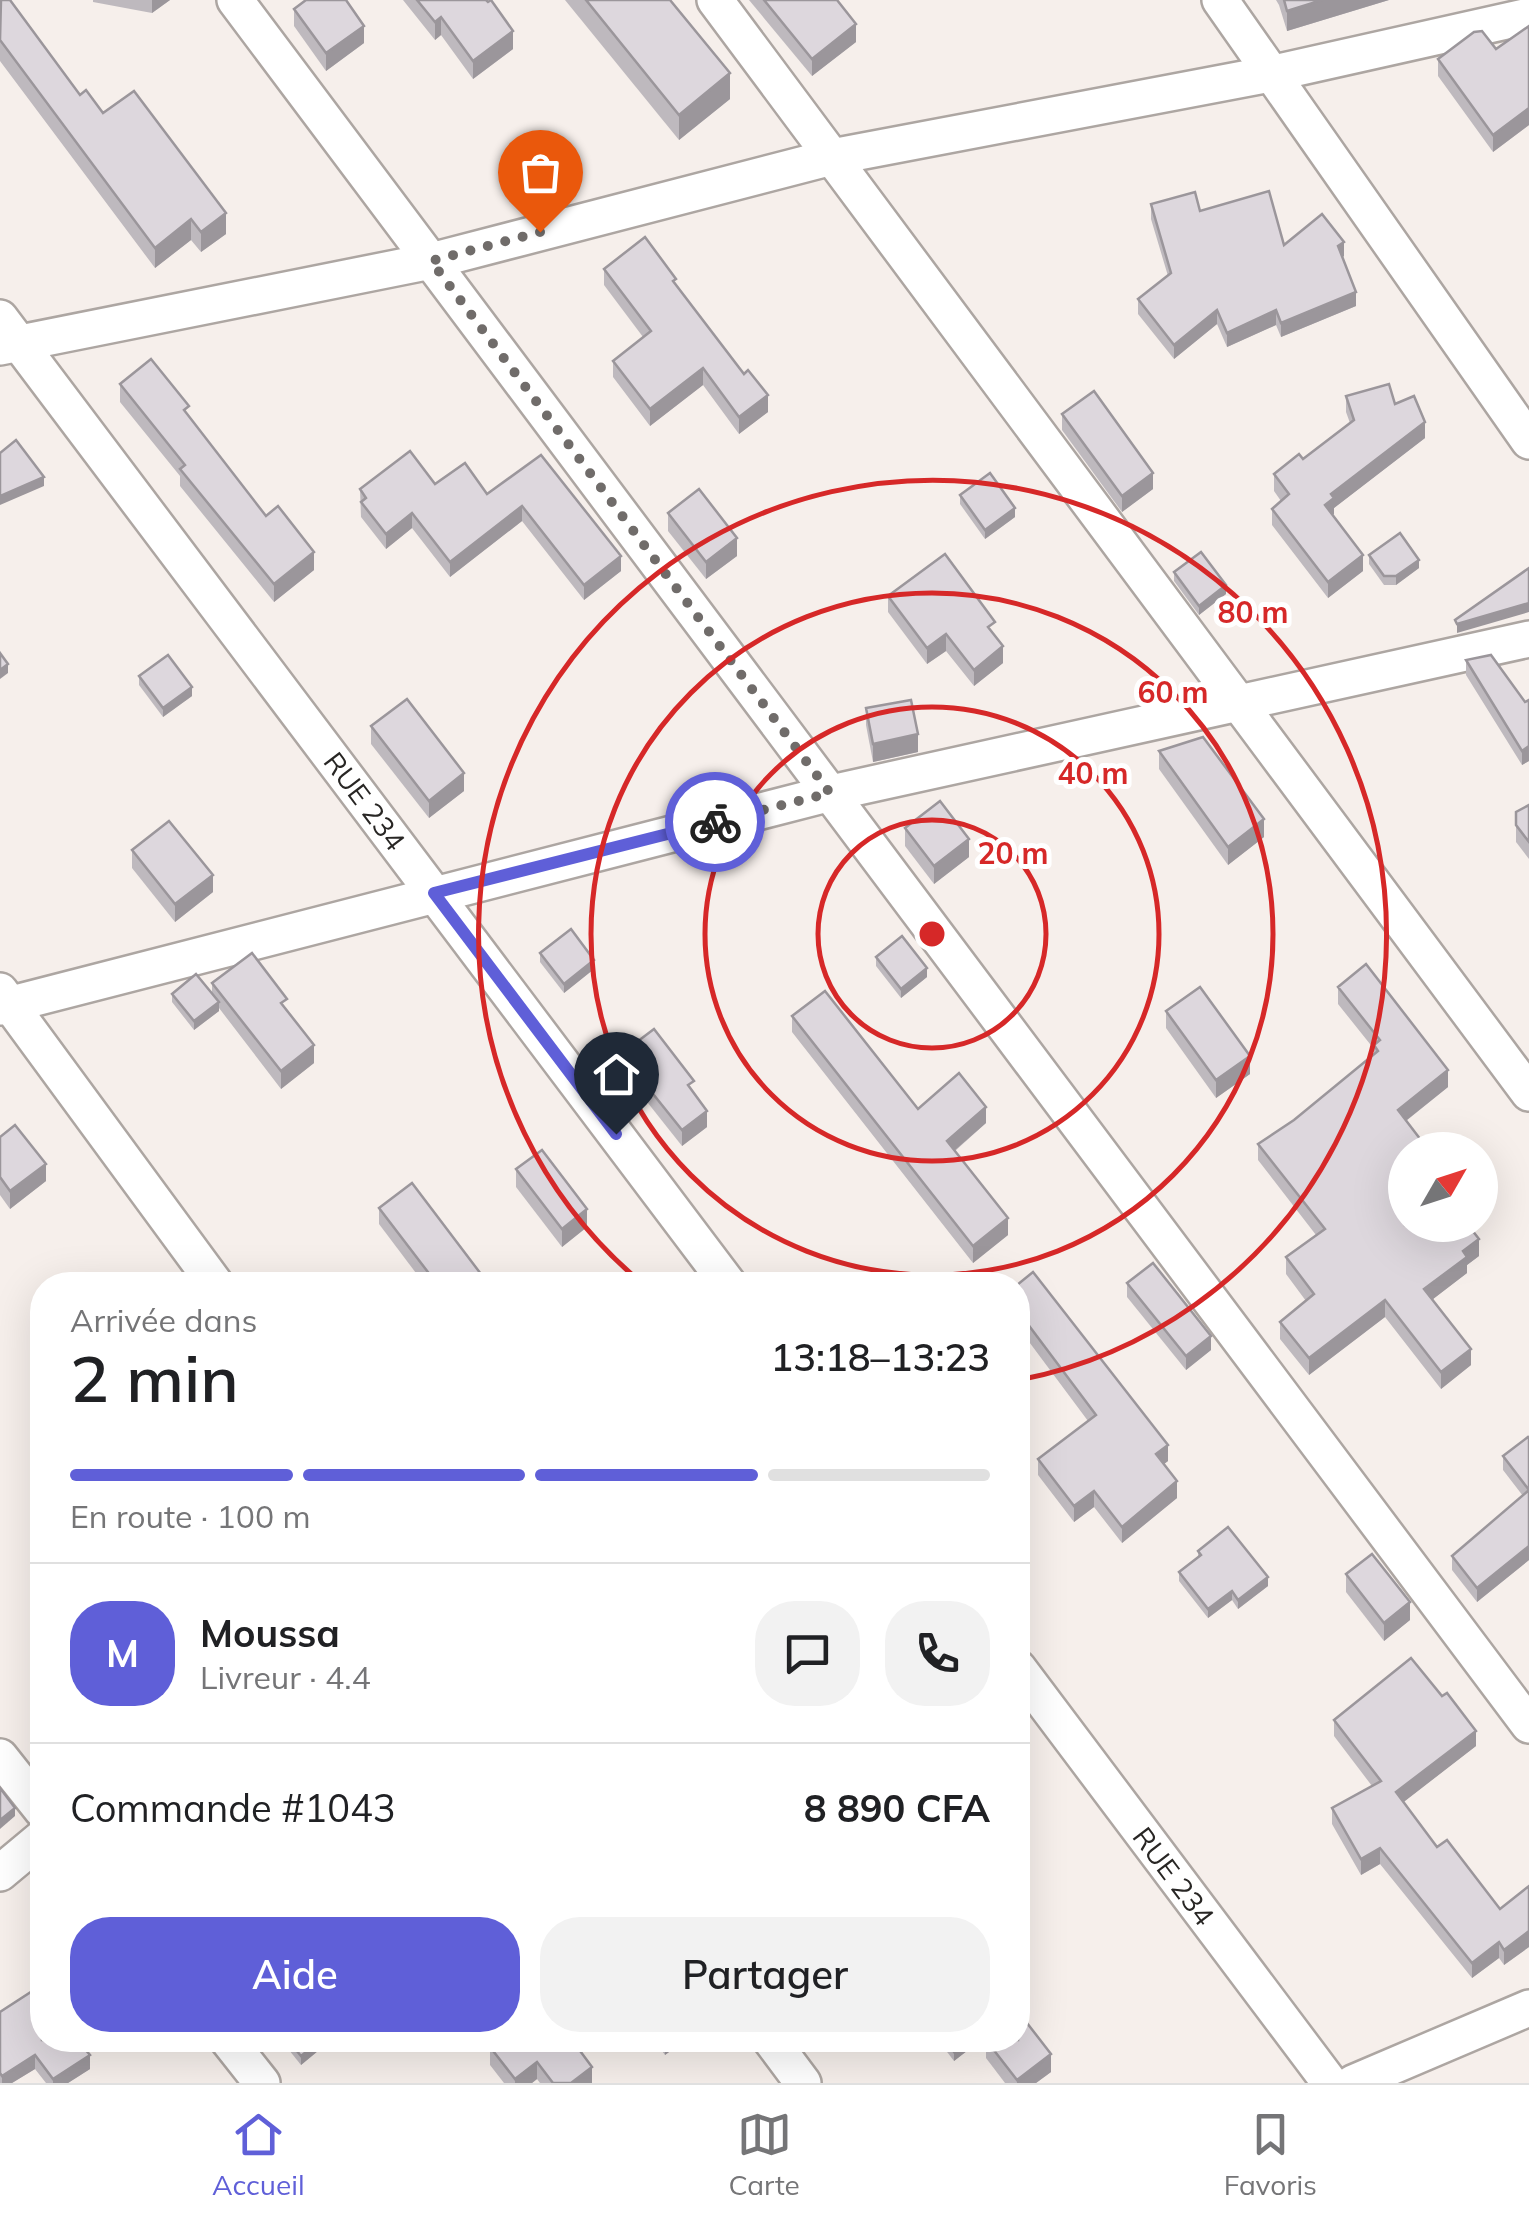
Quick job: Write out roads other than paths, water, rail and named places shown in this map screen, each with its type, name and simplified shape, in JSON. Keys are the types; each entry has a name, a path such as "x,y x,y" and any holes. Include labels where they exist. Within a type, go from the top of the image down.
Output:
{"street":[{"path":"236,0 1529,1724"},
{"path":"715,0 1529,1093"},
{"path":"1220,0 1529,441"},
{"path":"6,336 431,261 832,156 1270,74 1529,16"},
{"name":"RUE 234","path":"6,336 719,1272"},
{"path":"206,1272 3,1000 830,793 1529,639"},
{"name":"RUE 234","path":"1030,1684 1330,2083"},
{"path":"0,1758 30,1795"},
{"path":"0,1872 30,1848"},
{"path":"1352,2083 1529,2008"},
{"path":"237,2052 262,2083"},
{"path":"780,2052 803,2083"}]}
